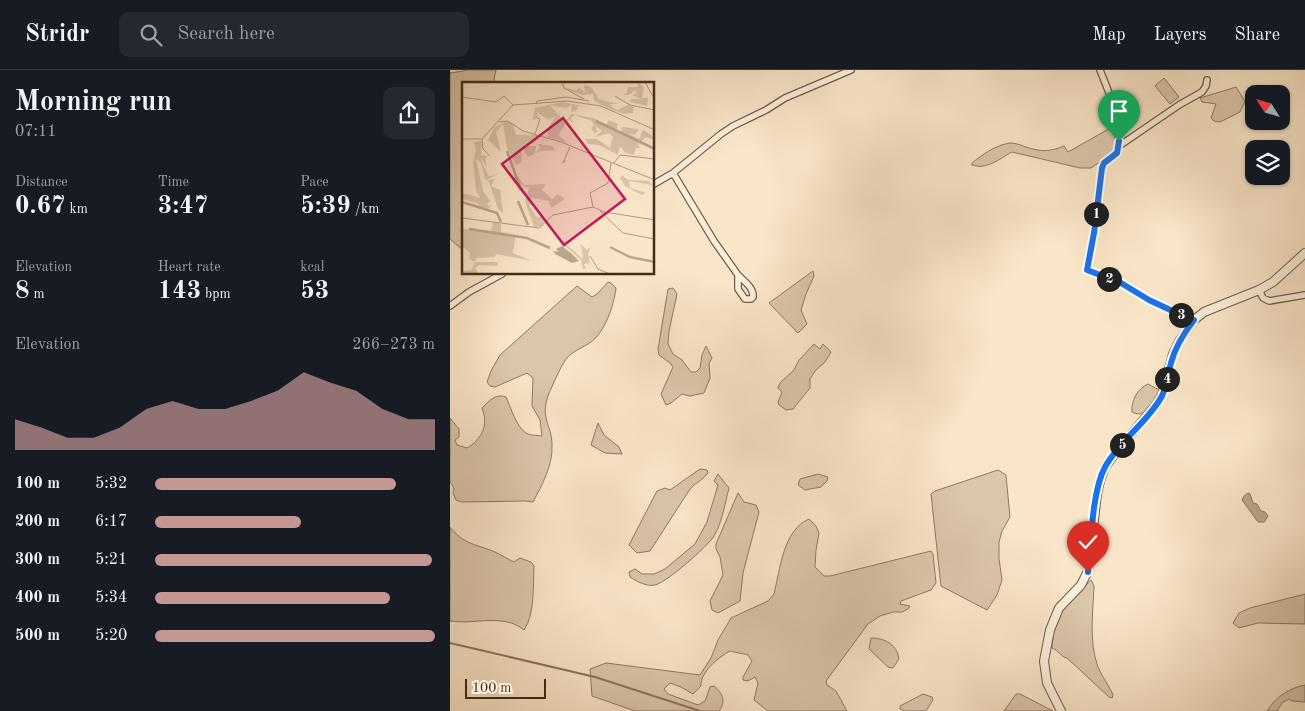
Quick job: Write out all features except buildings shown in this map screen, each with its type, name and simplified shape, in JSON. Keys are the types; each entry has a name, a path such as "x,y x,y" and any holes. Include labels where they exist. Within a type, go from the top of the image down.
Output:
{"street":[{"path":"655,183 673,173 733,126 766,110 785,98 851,70"},
{"path":"1100,70 1115,108 1119,146 1117,153 1104,163 1102,168 1094,233 1087,270 1121,283 1149,300 1194,320"},
{"path":"1119,146 1202,92 1207,80"},
{"path":"673,173 738,275"},
{"path":"1061,711 1047,683 1044,661 1050,630 1059,608 1081,585 1088,572 1097,494 1105,467 1156,405 1162,395 1173,354 1194,320 1204,312 1259,290 1282,275 1305,253"},
{"path":"450,306 469,292 500,275"},
{"path":"1259,290 1263,298 1269,301 1305,295"}],"shaded area":[{"path":"468,70 496,70 495,82 462,82 462,249 450,239 451,73"},
{"path":"1164,78 1179,97 1170,104 1155,86"},
{"path":"1236,87 1245,101 1240,112 1220,122 1214,121 1211,118 1216,104 1202,102 1200,98"},
{"path":"1114,126 1117,144 1116,151 1091,168 1080,168 1012,152 988,165 972,165 972,163 990,150 1010,143 1041,150 1064,146 1068,152"},
{"path":"813,271 814,276 801,310 807,324 798,333 769,303"},
{"path":"608,282 616,288 605,325 596,338 568,356 549,393 545,409 551,438 551,460 533,502 461,502 456,500 453,493 454,488 450,482 450,418 459,429 459,437 455,440 457,445 467,448 477,440 483,431 485,420 482,408 493,398 502,396 506,397 517,422 526,433 542,436 540,420 532,406 533,378 527,373 495,387 490,386 487,382 491,371 500,355 577,286 592,297"},
{"path":"673,288 677,294 668,344 673,354 682,360 691,372 696,372 700,368 706,346 712,358 709,363 710,378 704,393 690,396 682,394 666,405 661,394 673,367 659,355 658,349 668,289"},
{"path":"814,344 820,349 823,344 831,352 810,379 810,388 793,409 786,410 778,402 782,392 778,388 780,383 794,370 799,360"},
{"path":"1148,384 1161,391 1146,412 1137,414 1132,412 1136,396"},
{"path":"598,423 604,435 619,447 622,454 605,453 591,445"},
{"path":"700,469 707,470 708,473 690,489 650,551 637,553 629,545 657,491 665,488 670,490"},
{"path":"998,470 1006,475 1010,517 1002,531 999,542 1002,580 997,595 987,610 941,586 931,494"},
{"path":"718,474 729,488 719,525 710,541 704,548 660,583 649,585 638,582 630,577 629,572 635,569 642,574 654,574 665,569 695,544 707,522 718,485 714,481"},
{"path":"818,474 828,477 821,487 805,490 798,485 800,479"},
{"path":"738,493 744,502 756,505 759,512 743,573 740,601 718,613 712,610 710,601 723,575 716,544"},
{"path":"1248,493 1253,503 1257,504 1261,511 1265,512 1268,516 1264,522 1258,522 1242,500"},
{"path":"809,519 816,526 819,533 815,567 824,576 931,551 933,554 936,583 931,590 901,601 900,604 910,606 908,609 880,616 868,624 826,681 827,685 836,691 847,711 768,711 754,700 758,683 755,677 748,681 743,680 752,661 748,655 730,651 707,670 701,686 693,694 670,683 664,689 668,694 698,705 705,701 710,687 714,686 723,698 719,711 635,711 592,696 590,669 606,663 700,675 711,658 718,640 731,618 768,601 774,594 788,541 800,524"},
{"path":"450,527 465,541 495,552 514,562 520,558 531,562 534,566 532,608 528,624 524,630 507,622 450,621"},
{"path":"1091,580 1094,586 1093,645 1098,668 1113,695 1112,698 1067,658 1052,648 1054,630 1064,606"},
{"path":"1305,594 1305,624 1258,623 1239,628 1233,623 1239,613 1250,608"},
{"path":"871,638 886,641 896,650 899,659 893,668 888,667 869,649"},
{"path":"1305,685 1305,702 1289,699 1283,702 1277,711 1267,711 1274,701 1283,694"},
{"path":"923,694 932,697 933,700 926,711 905,711 900,709 900,706"},
{"path":"1016,694 1020,694 1053,711 1004,711"}],"waterway":[{"path":"450,643 595,677 700,711"}],"route":[{"path":"1088,572 1097,494 1105,467 1156,405 1165,386 1173,354 1194,320 1168,310 1130,287 1087,270 1094,233 1102,168 1104,163 1117,153 1119,141"}]}
